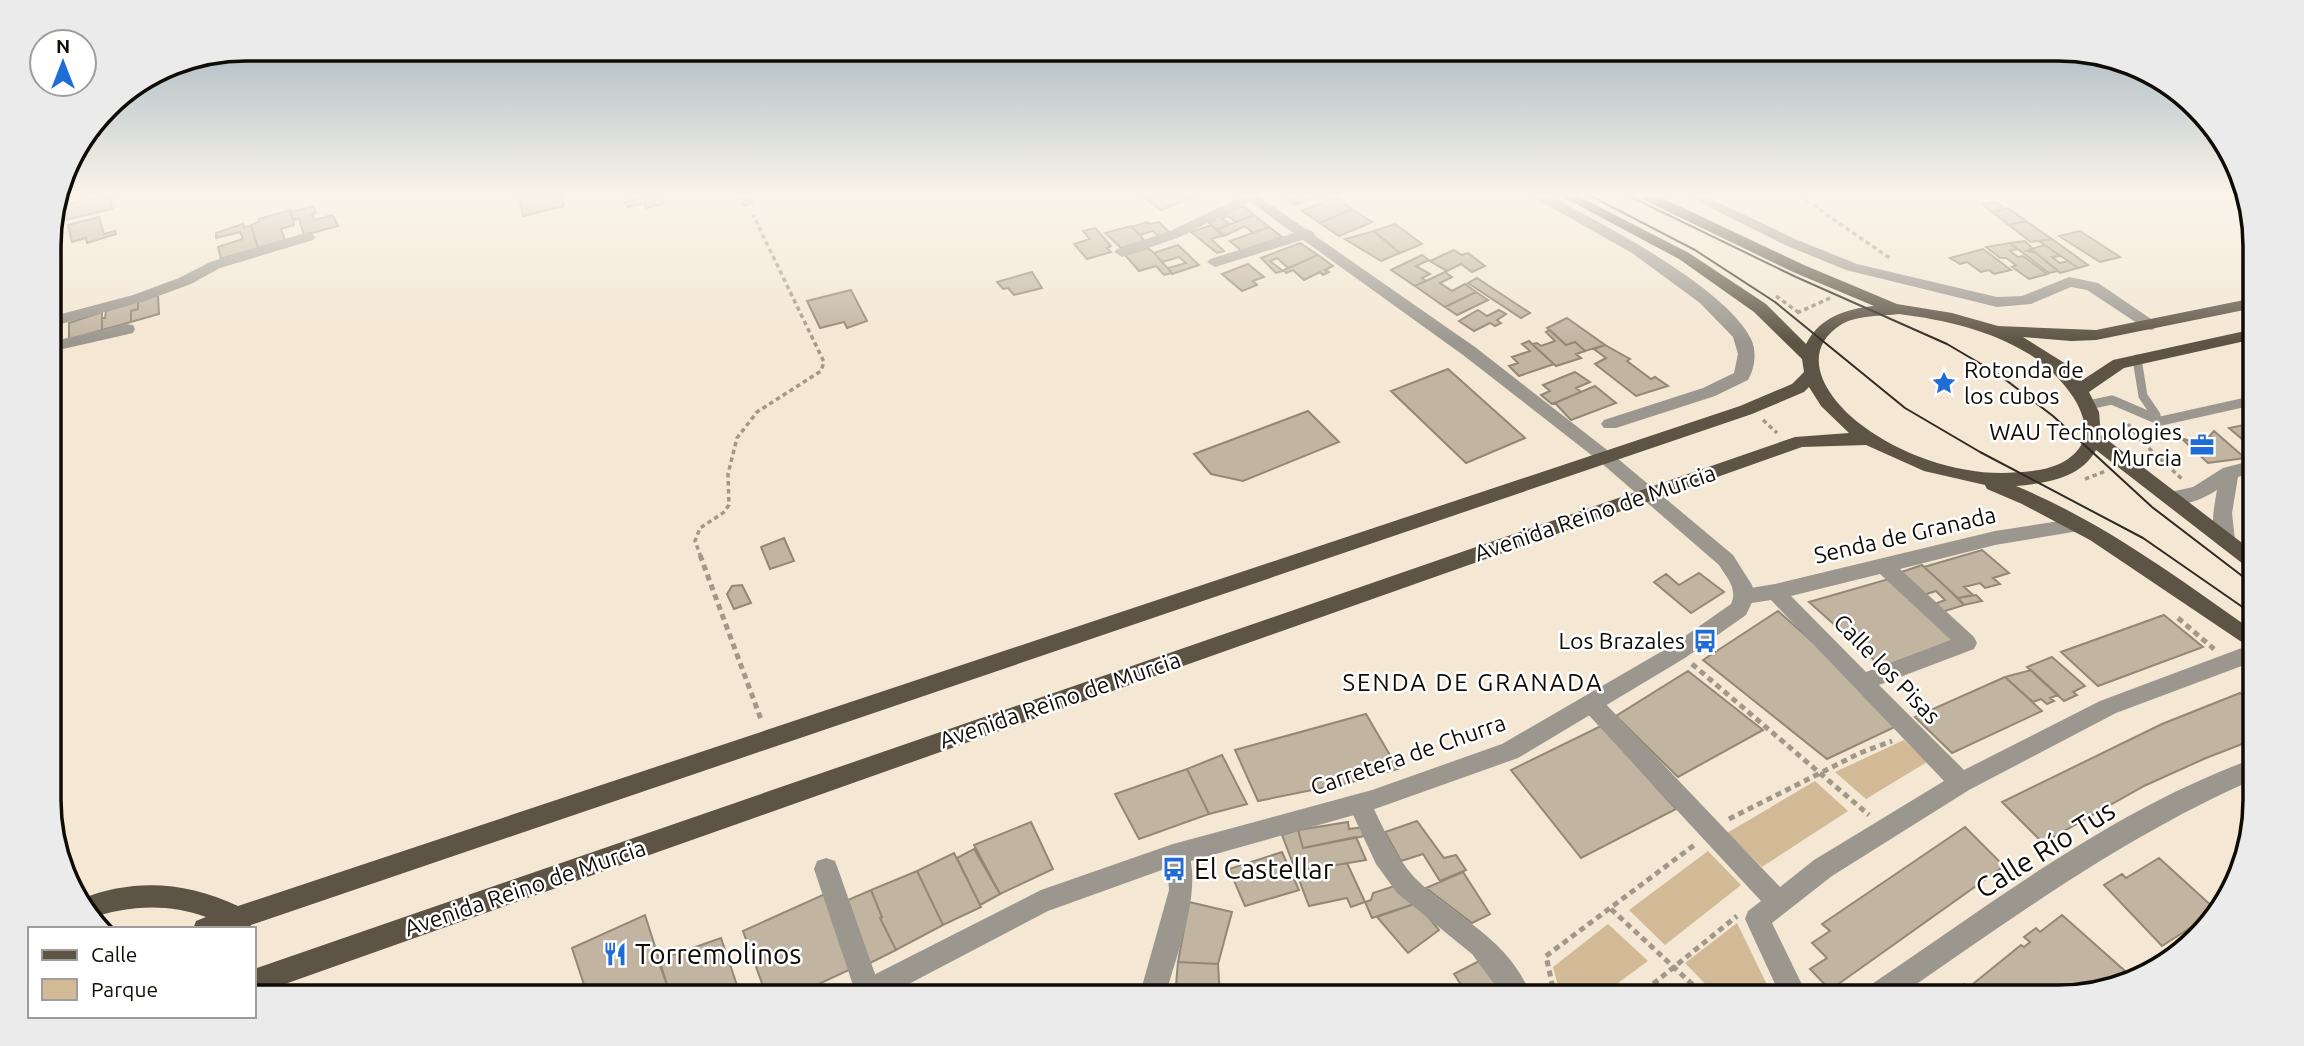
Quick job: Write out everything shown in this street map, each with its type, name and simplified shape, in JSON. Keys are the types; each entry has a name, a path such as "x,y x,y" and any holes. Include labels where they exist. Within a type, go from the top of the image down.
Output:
{"main road":[{"path":"1662,245 1684,256 1760,308 1810,366 1825,400 1870,439 1922,464 1980,478 2041,502 2157,572 2243,634"},
{"path":"1745,245 1836,294 1899,309 1949,316 1989,328 2039,354 2084,397 2093,422 2093,438 2081,458 2057,473 2022,480 1980,478"},
{"path":"1989,328 2071,336 2096,335 2243,305"},
{"path":"216,927 238,923 768,739 1750,409 1798,388 1810,366 1817,337 1836,321 1864,312 1899,309"},
{"path":"2084,397 2119,364 2243,336"},
{"path":"2093,438 2243,554"},
{"name":"Avenida Reino de Murcia","path":"256,981 1791,445 1830,439 1870,439"},
{"path":"95,906 120,897 166,895 203,902 238,923"}],"street":[{"path":"62,319 139,298 185,281 215,265 282,245"},
{"path":"1122,252 1143,245"},
{"path":"1215,262 1271,245"},
{"path":"1322,245 1469,351 1605,457 1727,560 1742,585 1745,596"},
{"path":"1610,424 1709,392 1742,376 1747,360 1742,337 1715,308 1682,280 1627,245"},
{"path":"1797,245 1852,267 1997,302 2025,301 2069,282 2092,286 2152,324"},
{"path":"62,344 127,329"},
{"path":"2173,498 2198,493 2230,473 2243,469"},
{"path":"2225,540 2222,513 2230,473"},
{"name":"Senda de Granada","path":"1745,596 1775,592 1994,538 2078,525"},
{"path":"1863,682 1967,643 1884,565"},
{"name":"Calle los Pisas","path":"1775,592 1961,783"},
{"name":"Carretera de Churra","path":"880,985 1041,902 1178,854 1360,804 1510,751 1678,652 1739,609 1745,596"},
{"path":"1789,984 1757,919 1823,868 1961,783 2108,707 2243,657"},
{"path":"1592,704 1779,903"},
{"name":"Calle Río Tus","path":"1894,984 2090,850 2243,773"},
{"path":"1360,804 1385,856 1406,885 1481,945 1511,984"},
{"path":"1155,985 1181,890 1178,854"},
{"path":"826,869 859,985"}],"lane":[{"path":"2137,359 2144,403 2161,421"},
{"path":"2084,397 2125,404 2161,421 2243,403"}],"path":[{"path":"767,245 824,362 821,371 757,412 737,438 728,474 729,505 723,513 701,528 695,541 768,739"},
{"path":"1870,245 1893,261"},
{"path":"1766,290 1798,312"},
{"path":"1817,292 1836,294"},
{"path":"1773,321 1836,294"},
{"path":"2125,404 2123,410 2126,421 2155,453 2198,493"},
{"path":"1750,409 1791,445"},
{"path":"2076,483 2155,453"},
{"path":"1678,652 1885,830"},
{"path":"1611,909 1692,984"}],"green space":[{"path":"1904,740 1927,762 1866,799 1835,772"},
{"path":"1815,781 1848,811 1762,867 1727,833"},
{"path":"1708,851 1741,885 1665,945 1629,910"},
{"path":"1737,923 1767,984 1706,984 1685,963"},
{"path":"1608,924 1648,961 1616,984 1558,984 1553,967"}],"building":[{"path":"257,245 258,248 221,259 218,247"},
{"path":"1075,245 1111,246 1107,248 1111,252 1087,259"},
{"path":"1178,245 1199,265 1172,274 1168,268 1186,263 1179,257 1162,262 1154,253"},
{"path":"1207,245 1217,245 1224,251 1217,253"},
{"path":"1235,245 1260,245 1242,251"},
{"path":"1295,245 1303,245 1318,255 1288,268 1277,258 1270,261 1283,271 1276,273 1261,258"},
{"path":"1355,245 1390,245 1400,253 1381,261"},
{"path":"1390,245 1420,245 1400,253"},
{"path":"2012,245 2029,245 2033,249 2027,251 2036,253 2058,271 2049,273"},
{"path":"2012,245 2017,249 2010,251 2018,257 2023,256 2047,274 2029,279 2012,267 2016,265 2006,258 2000,258 1986,247"},
{"path":"2045,245 2060,245 2088,265 2078,268"},
{"path":"2045,245 2060,256 2052,257 2060,263 2068,261 2078,268 2060,273 2031,249"},
{"path":"2073,245 2101,245 2120,257 2100,262"},
{"path":"1148,248 1172,273 1164,275 1156,266 1139,271 1125,255"},
{"path":"1983,249 2011,270 1994,274 1989,270 1981,272 1967,262 1960,264 1950,258"},
{"path":"1454,250 1462,255 1468,253 1485,266 1472,272 1461,264 1447,271 1430,261"},
{"path":"1318,255 1333,266 1325,270 1329,272 1323,275 1320,272 1304,280 1293,270 1286,273 1284,270"},
{"path":"1422,255 1429,260 1416,266 1430,274 1422,278 1426,281 1415,286 1391,270"},
{"path":"1248,264 1264,277 1253,281 1257,285 1242,291 1222,274"},
{"path":"1032,272 1042,288 1014,295 997,282"},
{"path":"1445,272 1452,277 1440,283 1452,291 1465,284 1476,292 1445,307 1415,286"},
{"path":"1477,278 1530,313 1521,318 1468,283"},
{"path":"851,290 867,321 847,328 844,322 820,328 807,301"},
{"path":"1476,292 1488,300 1457,315 1445,307"},
{"path":"158,295 159,314 131,322 131,311 138,309 138,301"},
{"path":"138,301 138,309 131,311 131,322 102,330 102,318 105,318 106,311"},
{"path":"1478,310 1487,316 1499,310 1506,314 1497,320 1501,323 1495,326 1490,323 1474,331 1459,321"},
{"path":"102,312 102,330 69,340 69,323"},
{"path":"1567,318 1605,345 1585,351 1575,342 1566,345 1547,328"},
{"path":"1550,330 1566,345 1575,342 1585,351 1576,354 1581,358 1556,366 1532,344 1541,346 1555,341 1546,332"},
{"path":"1529,341 1554,364 1519,376 1509,366 1518,363 1512,357 1530,351 1522,344"},
{"path":"1605,345 1630,359 1627,361 1651,379 1655,377 1668,386 1636,396 1595,364 1606,358 1594,349"},
{"path":"1448,369 1525,438 1466,463 1391,391"},
{"path":"1575,372 1590,382 1576,388 1581,392 1552,404 1541,395 1550,391 1543,385"},
{"path":"1595,386 1616,403 1571,420 1555,403"},
{"path":"1308,411 1339,442 1243,481 1211,474 1194,454"},
{"path":"2243,425 2243,440 2229,428"},
{"path":"2214,431 2243,458 2208,463 2181,438 2202,445"},
{"path":"784,538 794,561 770,569 761,547"},
{"path":"1982,550 2009,573 1993,578 2000,584 1985,588 1980,583 1964,587 1973,595 1958,598 1924,567"},
{"path":"1922,565 1964,605 1942,612 1932,605 1945,600 1936,591 1920,596 1896,574"},
{"path":"1699,573 1724,592 1691,613 1654,582 1666,574 1679,585"},
{"path":"1892,578 1958,638 1884,669 1809,602"},
{"path":"742,585 751,603 734,609 727,594 732,586"},
{"path":"1976,595 1982,601 1964,605 1958,598"},
{"path":"1778,611 1899,725 1827,759 1703,660"},
{"path":"2164,615 2203,647 2098,686 2061,652"},
{"path":"2052,657 2085,686 2073,692 2077,695 2064,701 2027,667"},
{"path":"2031,670 2058,695 2050,698 2054,701 2047,704 2041,699 2033,702 2005,677"},
{"path":"1688,671 1763,730 1678,777 1616,716"},
{"path":"2005,677 2042,711 1952,753 1915,717"},
{"path":"2240,693 2243,696 2243,744 2144,786 2043,843 2002,802 2162,724"},
{"path":"1366,714 1398,769 1352,782 1258,801 1235,750"},
{"path":"1601,726 1676,809 1581,858 1511,770"},
{"path":"1222,755 1247,804 1209,814 1187,769"},
{"path":"1187,769 1209,814 1139,839 1115,794"},
{"path":"1417,821 1444,858 1456,855 1466,870 1440,881 1423,854 1401,861 1385,832"},
{"path":"1031,822 1053,869 1000,894 974,845"},
{"path":"1348,822 1349,829 1363,827 1365,836 1303,848 1298,830"},
{"path":"1965,827 2004,866 1838,984 1824,984 1810,969 1827,958 1812,943 1830,931 1822,924"},
{"path":"1298,830 1303,848 1356,837 1366,860 1296,872 1282,835"},
{"path":"974,849 1000,894 980,905 957,858"},
{"path":"1282,852 1299,890 1245,906 1229,869"},
{"path":"954,853 981,907 943,925 917,871"},
{"path":"2159,858 2211,905 2193,926 2162,946 2104,885 2122,874 2126,878"},
{"path":"1347,863 1365,902 1351,907 1347,898 1309,906 1296,872"},
{"path":"917,871 943,925 896,950 880,918 882,917 871,890"},
{"path":"1463,872 1490,914 1472,923 1426,888"},
{"path":"1401,884 1417,903 1372,918 1365,902 1371,900 1373,893"},
{"path":"871,890 882,917 880,918 896,950 868,964 848,900"},
{"path":"825,894 851,969 817,985 763,985 743,931"},
{"path":"1189,902 1232,912 1218,964 1178,962"},
{"path":"1417,903 1439,930 1408,953 1377,917"},
{"name":"Torremolinos","path":"645,915 667,985 584,985 572,948"},
{"path":"2062,915 2125,971 2094,981 2070,984 1973,984 2021,945 2024,947 2030,942 2024,937 2036,928 2040,932"},
{"path":"721,938 737,985 667,985 658,960"},
{"path":"1483,959 1502,984 1461,984 1454,974"},
{"path":"1178,962 1218,964 1219,984 1176,984"}],"tram line":[{"path":"1685,245 1775,302 1905,408 1980,452 2143,538 2243,607"},
{"path":"1730,245 1947,344 1998,374 2053,416 2152,507 2243,577"}],"place":[{"name":"Rotonda de los cubos","path":"1944,383"},
{"name":"WAU Technologies Murcia","path":"2202,445"},
{"name":"Los Brazales","path":"1705,641"},
{"name":"El Castellar","path":"1174,869"},
{"name":"Torremolinos","path":"615,954"}],"district":[{"name":"SENDA DE GRANADA","path":"1473,683"}]}
